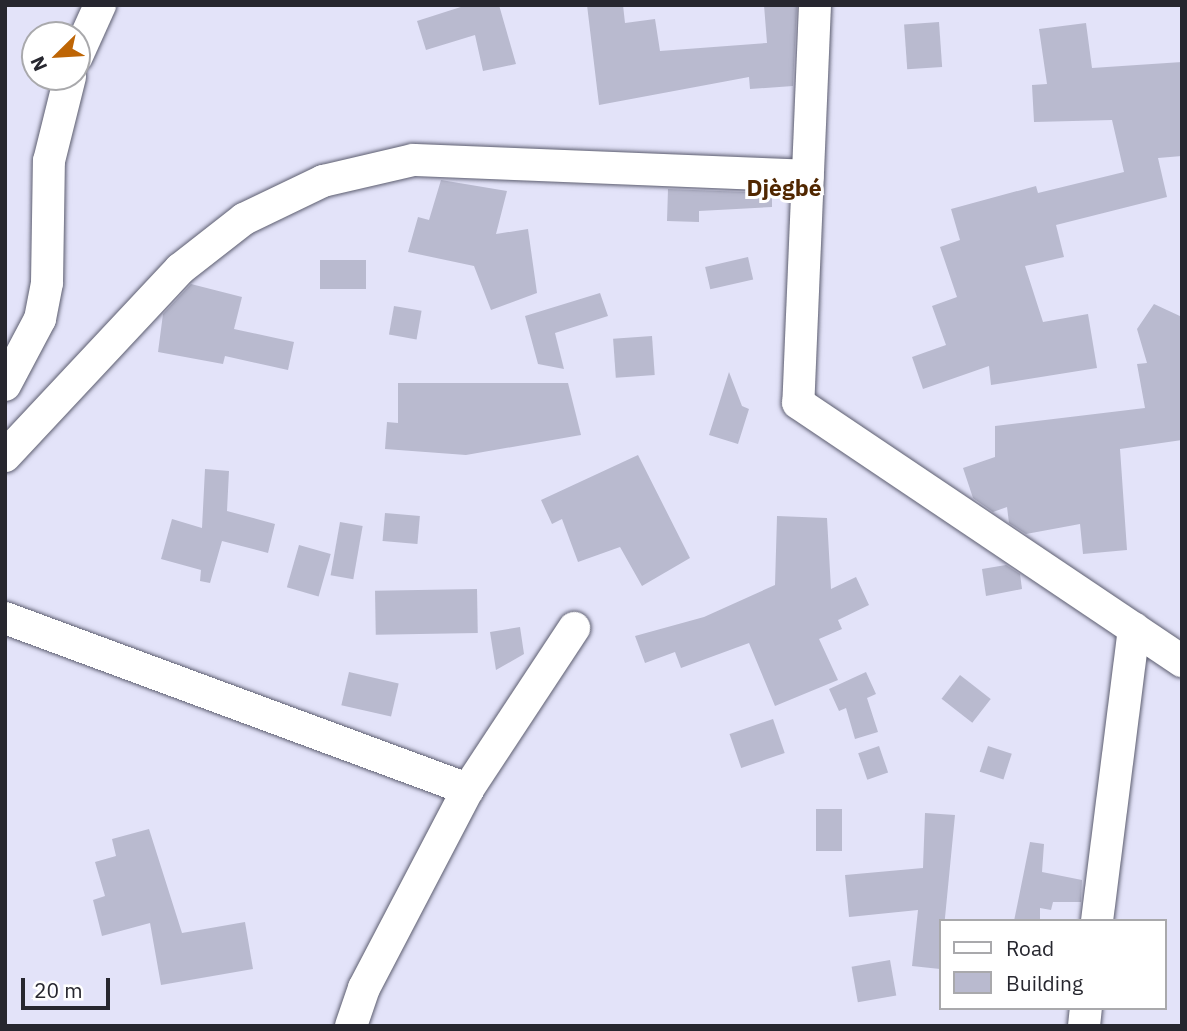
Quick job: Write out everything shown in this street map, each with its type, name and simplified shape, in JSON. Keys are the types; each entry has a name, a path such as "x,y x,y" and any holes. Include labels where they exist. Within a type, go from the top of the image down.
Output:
{"street":[{"path":"91,25 100,5"},
{"path":"815,5 798,403 1182,661"},
{"path":"5,385 40,319 47,283 49,161 66,91"},
{"path":"5,456 180,269 244,219 323,181 413,160 808,176"},
{"path":"5,618 468,789"},
{"path":"351,1026 370,975 468,789 574,628"},
{"path":"1097,919 1134,628"}],"building":[{"path":"467,5 499,5 516,64 483,71 475,35 426,50 417,21"},
{"path":"587,5 623,5 625,23 655,19 660,51 767,43 764,5 797,5 793,86 750,89 749,77 599,105"},
{"path":"939,22 942,67 907,69 904,24"},
{"path":"1086,23 1092,68 1182,62 1182,156 1158,158 1167,197 1056,225 1064,257 1025,266 1043,322 1088,314 1097,368 991,385 989,366 923,389 912,357 946,345 932,306 957,297 940,247 960,240 951,209 1036,186 1038,193 1124,172 1112,120 1034,122 1032,85 1047,84 1039,29"},
{"path":"441,180 507,191 496,234 528,229 537,293 491,310 474,266 408,252 418,217 429,220"},
{"path":"668,189 772,193 772,207 699,211 699,222 667,221"},
{"path":"748,257 753,279 710,289 705,267"},
{"path":"320,260 366,260 366,289 320,289"},
{"path":"191,284 242,297 234,329 294,342 288,370 225,356 223,364 158,352 163,314"},
{"path":"600,293 608,316 555,333 564,369 538,364 525,316"},
{"path":"1154,304 1182,317 1182,440 1120,449 1127,550 1083,554 1080,524 1026,534 1009,523 1007,507 993,512 973,498 963,468 995,457 995,426 1145,408 1137,364 1147,363 1137,329"},
{"path":"394,306 422,311 417,339 389,335"},
{"path":"652,336 655,375 616,378 613,339"},
{"path":"729,372 742,406 749,409 738,444 709,435"},
{"path":"398,383 568,383 581,435 466,455 385,449 387,422 398,423"},
{"path":"638,455 690,558 642,586 620,547 578,562 562,519 552,524 541,500"},
{"path":"205,469 229,471 227,511 275,524 268,553 222,541 210,583 200,581 201,570 161,559 172,519 202,528"},
{"path":"385,513 420,516 417,544 383,541"},
{"path":"777,516 827,518 831,589 856,577 869,605 838,620 842,629 819,639 838,680 775,706 749,643 681,668 675,652 645,663 635,636 704,617 775,585"},
{"path":"340,522 363,526 353,579 331,575"},
{"path":"299,545 331,554 319,596 287,587"},
{"path":"1006,565 1020,574 1022,589 986,596 982,569"},
{"path":"477,589 478,633 376,635 375,591"},
{"path":"520,627 524,654 496,670 490,632"},
{"path":"349,672 399,683 391,717 341,705"},
{"path":"866,672 876,694 867,698 878,732 855,739 846,708 839,711 829,689"},
{"path":"960,675 991,699 972,723 942,699"},
{"path":"773,719 785,753 741,768 730,734"},
{"path":"879,746 888,772 867,780 858,753"},
{"path":"988,746 1012,754 1003,779 980,772"},
{"path":"816,809 842,809 842,851 816,851"},
{"path":"925,813 955,815 945,919 939,919 939,969 912,966 918,910 849,917 845,875 923,868"},
{"path":"149,829 182,933 245,922 253,969 161,985 150,923 102,936 93,900 105,896 95,862 116,856 112,839"},
{"path":"1030,842 1044,844 1042,872 1082,880 1081,902 1053,902 1051,910 1040,908 1040,919 1014,919"},
{"path":"890,960 896,995 858,1002 852,967"}],"district":[{"name":"Djègbé","path":"784,187"}]}
